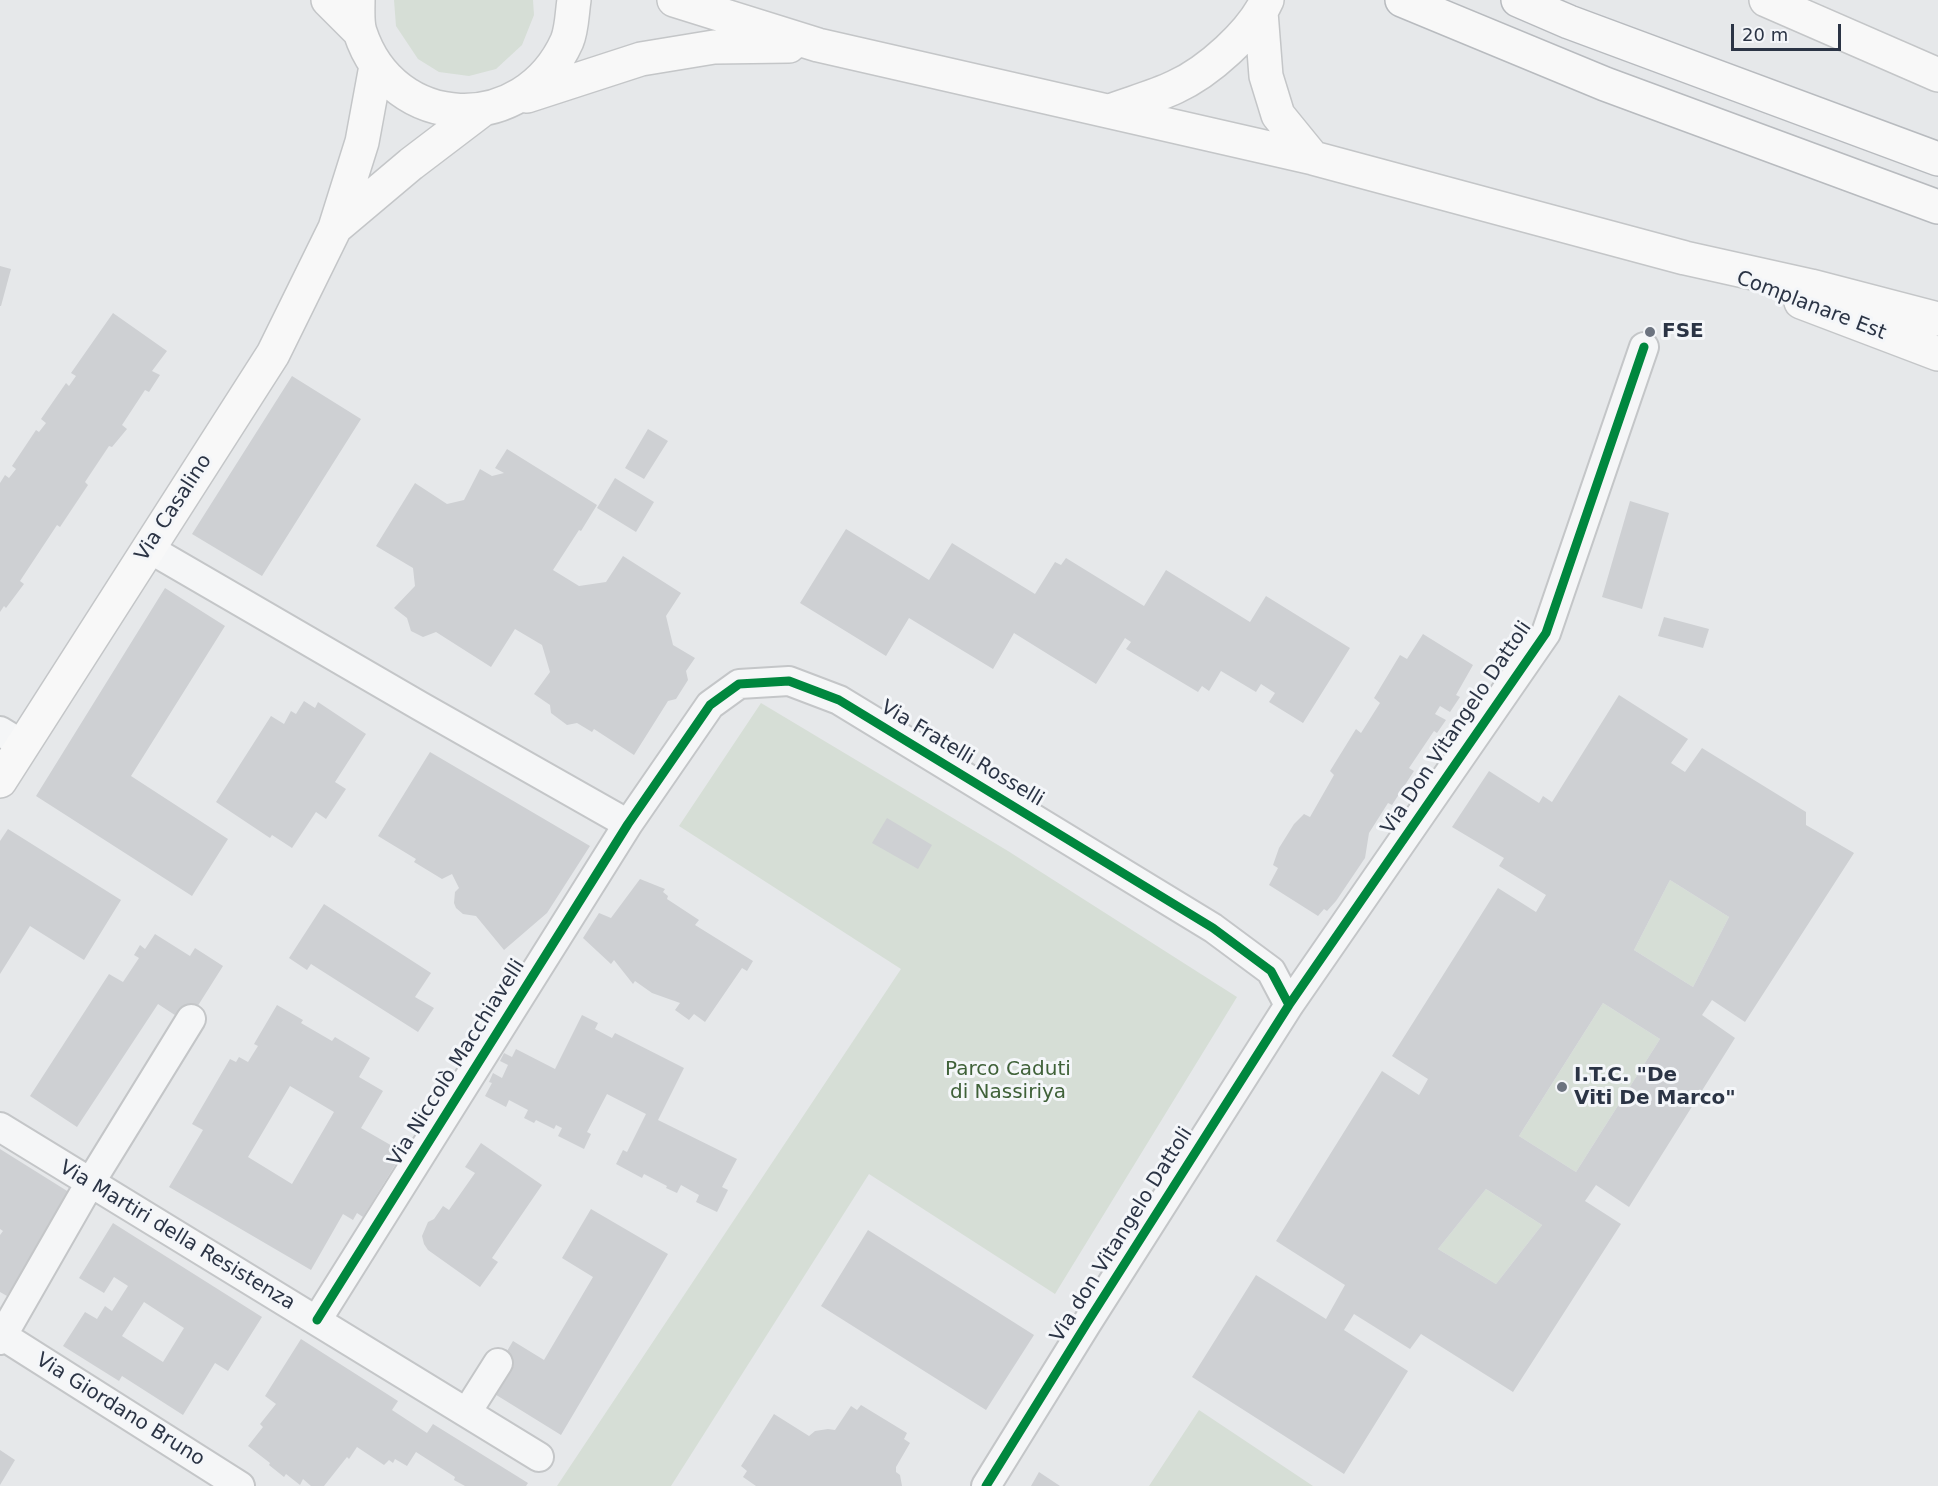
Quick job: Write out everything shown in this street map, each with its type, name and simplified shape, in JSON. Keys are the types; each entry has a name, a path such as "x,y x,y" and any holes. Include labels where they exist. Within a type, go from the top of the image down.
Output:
{"main road":[{"path":"328,0 358,15 376,66 405,93 441,109 495,106 641,59 714,47 818,45"},
{"name":"Via Casalino","path":"335,228 411,164 495,106 543,78 567,40 574,0"},
{"path":"674,0 818,45 1312,158 1685,258 1811,286 1938,319"},
{"path":"1402,0 1605,84 1938,207"},
{"path":"1518,0 1569,22 1938,159"},
{"path":"1766,0 1938,75"},
{"path":"1110,111 1177,87 1224,55 1264,6"},
{"path":"1264,6 1266,76 1278,115 1312,158"},
{"name":"Via Casalino","path":"0,781 11,738 148,548 273,354 335,228 362,141 376,66"},
{"name":"Complanare Est","path":"1685,258 1938,354"}],"street":[{"name":"Via Don Vitangelo Dattoli","path":"1289,1005 1546,633 1644,347"},
{"path":"148,548 628,824"},
{"name":"Via Fratelli Rosselli","path":"628,824 710,705 739,684 789,681 839,700 1213,928 1271,971 1289,1005"},
{"name":"Via Niccolò Macchiavelli","path":"316,1320 628,824"},
{"name":"Via don Vitangelo Dattoli","path":"986,1486 1289,1005"},
{"path":"1,1337 90,1183 192,1019"},
{"name":"Via Martiri della Resistenza","path":"0,1127 539,1458"},
{"name":"Via Giordano Bruno","path":"1,1337 240,1486"},
{"path":"467,1412 498,1364"}],"green space":[{"path":"394,0 533,0 534,15 522,45 496,69 469,76 439,72 418,59 396,26"},
{"name":"Parco Caduti di Nassiriya","path":"761,703 1008,851 1237,997 1055,1294 869,1174 671,1486 557,1486 901,969 679,826"},
{"path":"1670,880 1729,917 1693,987 1634,950"},
{"path":"1603,1003 1660,1039 1576,1172 1519,1136"},
{"path":"1486,1189 1542,1225 1496,1284 1438,1249"},
{"path":"1199,1410 1313,1486 1149,1486"}],"building":[{"path":"0,266 11,269 1,306 0,306"},
{"path":"113,313 167,351 152,371 160,375 149,392 145,390 122,425 127,429 112,447 109,446 85,482 88,485 60,527 57,525 20,581 24,584 6,608 4,606 0,612 0,483 5,475 9,478 16,469 12,466 36,430 39,432 46,423 41,419 66,383 69,386 76,376 71,373"},
{"path":"292,376 361,419 262,576 192,534"},
{"path":"648,429 668,441 644,479 625,468"},
{"path":"507,449 597,505 553,570 579,586 606,582 623,556 681,593 666,616 673,645 695,658 686,671 688,680 676,699 668,701 634,755 594,729 592,732 577,723 567,725 551,713 550,705 534,694 550,672 542,645 515,629 491,667 436,632 423,637 411,631 407,618 394,608 415,586 413,568 376,546 415,483 447,504 464,500 480,469 492,476 504,473 495,468"},
{"path":"615,478 654,502 636,532 597,508"},
{"path":"1630,501 1669,513 1642,609 1602,597"},
{"path":"846,529 929,580 952,543 1035,594 1055,562 1061,565 1066,558 1144,606 1166,570 1250,622 1266,596 1350,648 1303,723 1269,702 1275,693 1261,684 1256,692 1221,671 1209,691 1202,686 1198,692 1126,649 1131,642 1125,638 1096,684 1014,633 993,669 909,618 886,656 800,603"},
{"path":"165,588 225,626 131,776 228,839 192,896 36,796"},
{"path":"1664,617 1709,629 1703,648 1658,636"},
{"path":"1423,634 1473,665 1456,695 1460,697 1450,712 1440,706 1435,714 1446,720 1437,733 1434,731 1409,768 1414,771 1392,805 1388,803 1369,833 1365,858 1336,901 1327,911 1324,909 1318,916 1269,885 1278,868 1273,865 1279,848 1294,824 1304,814 1310,817 1334,775 1330,771 1356,729 1361,733 1380,703 1374,698 1400,655 1407,659"},
{"name":"I.T.C. \"De Viti De Marco\"","path":"1619,695 1688,739 1671,763 1685,772 1702,748 1806,812 1806,825 1854,853 1745,1022 1712,1000 1702,1015 1735,1038 1629,1207 1596,1185 1585,1201 1621,1224 1513,1392 1421,1334 1410,1349 1354,1314 1344,1330 1408,1371 1344,1474 1192,1377 1256,1275 1326,1319 1345,1285 1276,1241 1382,1071 1419,1095 1428,1079 1392,1056 1498,888 1536,912 1546,895 1499,866 1504,858 1452,827 1489,771 1539,803 1543,796 1552,802","holes":["1670,880 1729,917 1693,987 1634,950","1603,1003 1660,1039 1576,1172 1519,1136","1486,1189 1542,1225 1496,1284 1438,1249"]},
{"path":"304,701 315,708 318,702 366,734 335,782 346,789 326,819 316,812 292,848 272,835 270,838 216,802 271,716 284,724 291,711 296,714"},
{"path":"430,752 590,846 547,913 504,950 476,916 463,914 456,908 455,892 459,888 452,874 442,879 414,862 416,859 378,836"},
{"path":"887,818 932,845 918,869 872,843"},
{"path":"8,829 121,900 84,960 30,926 0,974 0,841"},
{"path":"640,879 665,889 663,892 668,896 667,899 699,920 695,925 753,961 747,971 742,968 705,1022 694,1014 689,1020 675,1010 680,1003 652,993 635,981 633,984 614,960 611,964 583,938 599,913 611,918"},
{"path":"324,904 431,973 415,997 434,1008 418,1032 311,964 307,970 289,958"},
{"path":"155,934 190,956 195,948 223,966 187,1023 158,1004 77,1127 30,1096 109,974 123,982 139,958 134,955 140,945 145,949"},
{"path":"277,1005 303,1020 301,1023 332,1041 335,1037 370,1058 359,1077 383,1091 361,1128 394,1147 392,1151 400,1157 363,1217 357,1213 353,1220 343,1214 311,1270 169,1187 203,1130 192,1124 230,1059 236,1062 239,1057 248,1062 258,1046 254,1044","holes":["290,1086 334,1112 292,1184 248,1157"]},
{"path":"582,1015 598,1023 595,1029 612,1038 615,1033 684,1068 658,1120 737,1159 722,1187 728,1190 717,1212 696,1202 699,1195 681,1185 677,1193 644,1174 642,1178 616,1164 623,1150 627,1152 646,1114 607,1094 587,1132 591,1134 584,1149 558,1136 562,1128 556,1125 554,1129 536,1120 534,1123 524,1118 528,1110 509,1100 506,1107 485,1096 492,1083 489,1082 493,1073 502,1078 508,1065 500,1061 504,1053 512,1057 516,1049 555,1069"},
{"path":"481,1143 542,1185 492,1258 498,1262 480,1287 428,1250 422,1236 428,1222 434,1219 443,1206 449,1210 475,1173 465,1167"},
{"path":"0,1149 72,1194 7,1296 0,1292 0,1235 3,1231 0,1229"},
{"path":"591,1209 668,1254 561,1435 485,1388 513,1341 544,1360 593,1277 562,1258"},
{"path":"113,1223 262,1317 228,1371 215,1363 183,1415 122,1376 119,1381 63,1346 85,1312 97,1319 105,1306 112,1311 128,1286 114,1277 104,1293 79,1278","holes":["144,1302 184,1328 163,1362 122,1336"]},
{"path":"868,1230 1034,1335 986,1410 821,1306"},
{"path":"301,1339 398,1401 392,1410 427,1433 433,1424 528,1483 526,1486 465,1486 416,1452 407,1466 395,1459 393,1463 389,1460 384,1465 357,1447 324,1486 311,1486 303,1479 300,1485 286,1474 284,1477 248,1446 263,1427 260,1424 276,1404 265,1396"},
{"path":"861,1405 907,1433 904,1439 910,1443 896,1467 902,1486 756,1486 743,1477 747,1471 741,1466 774,1414 809,1436 815,1431 835,1430 851,1406 857,1410"},
{"path":"0,1450 15,1460 0,1485"},
{"path":"1039,1472 1060,1486 1031,1486"}],"cycle path":[{"path":"986,1486 1289,1005 1546,633 1644,347"},
{"path":"317,1320 628,824 710,705 739,684 789,681 839,700 1213,928 1271,971 1289,1005"}],"place":[{"name":"FSE","path":"1650,332"},
{"name":"I.T.C. \"De Viti De Marco\"","path":"1562,1087"}]}
